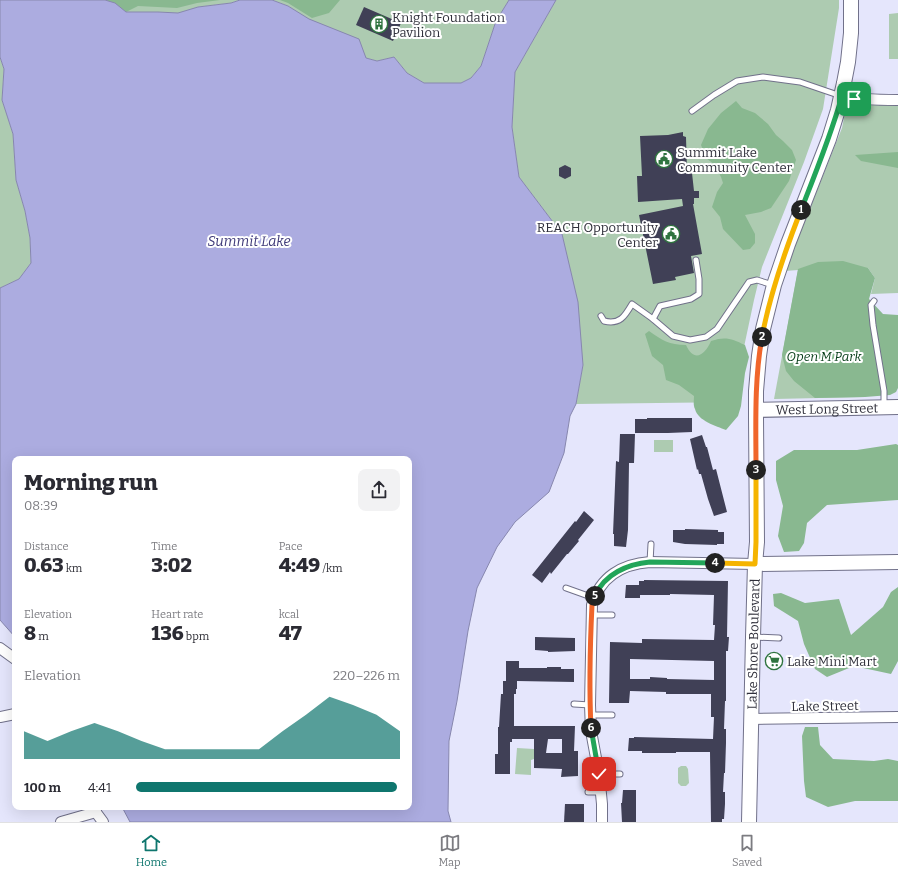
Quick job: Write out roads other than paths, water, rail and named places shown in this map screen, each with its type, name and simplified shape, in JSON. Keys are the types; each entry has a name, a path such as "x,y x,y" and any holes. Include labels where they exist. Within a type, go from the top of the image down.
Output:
{"main road":[{"name":"Lake Shore Boulevard","path":"749,822 757,535 756,410 758,356 774,285 788,244 829,139 842,96 849,55 852,0"},
{"name":"West Long Street","path":"756,410 898,407"},
{"path":"755,564 898,562"}],"street":[{"path":"842,96 854,99 898,100"},
{"path":"602,822 601,792 591,731 590,710 592,605 599,587 615,572 641,563 755,564"},
{"path":"0,648 12,657"},
{"path":"0,717 12,715"},
{"name":"Lake Street","path":"752,719 898,718"},
{"path":"61,822 94,810 104,822"}],"lane":[{"path":"692,111 737,81 763,77 800,82 842,96"},
{"path":"653,319 660,306 691,299 699,294 699,279 696,260"},
{"path":"601,316 604,321 615,322 621,319 632,304 673,336 690,340 706,337 717,329 749,282 757,280 774,285"},
{"path":"874,300 871,305 884,391 884,408"},
{"path":"650,562 651,544"},
{"path":"566,588 594,598"},
{"path":"592,615 612,615"},
{"path":"753,637 779,638"},
{"path":"574,704 590,710 612,715"},
{"path":"599,774 620,774"},
{"path":"588,792 601,792"}],"water":[{"name":"Summit Lake","path":"0,0 105,0 115,3 126,12 178,13 198,7 231,3 240,0 272,0 288,6 309,19 359,39 366,58 377,61 394,57 407,73 424,83 461,83 471,78 481,66 496,21 509,0 556,0 515,72 512,127 519,177 562,234 578,302 583,365 576,404 570,416 564,453 549,492 515,522 497,547 477,588 449,741 448,811 451,822 130,822 124,810 412,810 412,456 12,456 12,634 0,620 0,288 19,279 31,263 30,238 25,211 16,180 13,134 2,100 4,69 0,57"}],"place":[{"name":"Knight Foundation Pavilion","path":"379,24"},
{"name":"Summit Lake Community Center","path":"664,159"},
{"name":"REACH Opportunity Center","path":"671,234"},
{"name":"Lake Mini Mart","path":"774,661"}],"park label":[{"name":"Open M Park","path":"824,356"}]}
